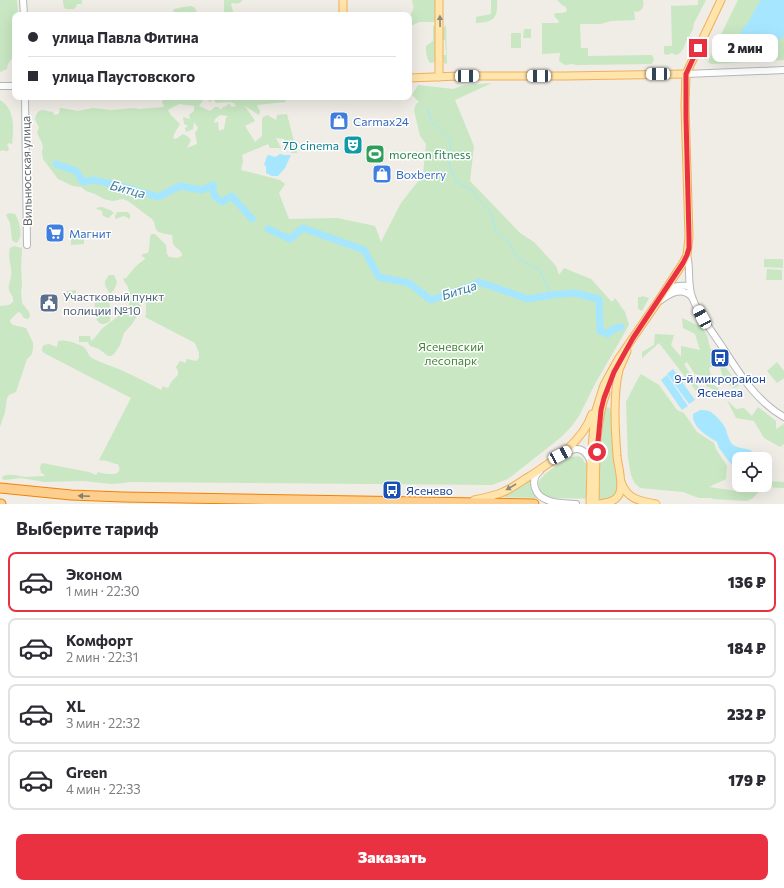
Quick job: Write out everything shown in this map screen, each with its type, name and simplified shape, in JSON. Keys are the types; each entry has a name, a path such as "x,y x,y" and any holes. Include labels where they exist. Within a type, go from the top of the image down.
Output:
{"highway":[{"path":"0,488 71,495 123,497 534,504"}],"main road":[{"path":"343,0 343,12"},
{"path":"439,0 440,77"},
{"path":"601,410 606,404 609,404 614,409 617,456 621,480 620,492 615,500 596,504 591,463 595,416 601,392 610,371 666,290 687,255 689,248 685,113 686,74 721,0"},
{"path":"412,78 459,76 686,74"},
{"path":"590,504 601,410 604,398 614,372 633,338"},
{"path":"615,420 617,383 620,368 633,338"},
{"path":"450,503 475,500 496,495 509,489 560,455 574,442 584,429 590,419 599,393 601,392"},
{"path":"621,480 630,495 642,501 656,504"}],"street":[{"path":"23,0 24,12"},
{"path":"686,74 784,70"},
{"path":"0,86 12,86"},
{"name":"Вильнюсская улица","path":"25,100 27,245"},
{"path":"687,255 689,263 689,286 692,297 702,317 745,381 757,396 784,417"},
{"path":"666,290 671,287 689,286"},
{"path":"657,303 672,293 678,291 689,293 692,297"},
{"path":"560,455 569,450 580,449 587,454 591,463"},
{"path":"544,466 535,477 534,482 534,486 539,495 550,501 576,504"}],"green space":[{"path":"0,0 17,0 18,12 12,12 12,58 8,63 7,69 0,72"},
{"path":"63,0 82,0 82,4 77,4 74,9 65,9"},
{"path":"224,0 242,0 239,3 231,4 233,12 224,12"},
{"path":"412,0 435,0 435,22 419,22 412,26"},
{"path":"491,0 497,0 496,15 487,22 476,23 476,17 491,14"},
{"path":"557,0 643,0 642,9 637,12 634,11 635,20 611,21 600,24 580,24 581,48 588,48 588,56 652,55 654,59 652,64 565,65 559,61 560,53 542,54 542,23 559,23 554,14 567,11 566,7"},
{"path":"698,0 706,0 683,49 676,55 672,53 667,55 664,54 664,46 672,46 671,6 698,5"},
{"path":"738,0 784,0 784,60 712,64 708,62"},
{"path":"191,6 195,8 197,12 173,12 174,9"},
{"path":"436,25 436,61 430,63 426,55 426,46 433,41 433,26"},
{"path":"446,25 447,64 444,63 443,55 446,55 445,40 443,40 443,28"},
{"path":"524,29 531,29 531,38 523,38"},
{"path":"511,33 521,33 521,48 511,48"},
{"name":"Ясеневский лесопарк","path":"492,83 455,100 474,146 470,181 520,233 534,242 556,266 559,275 564,268 591,279 612,302 615,298 625,312 629,325 596,382 579,416 560,438 508,479 492,485 128,482 111,484 84,481 45,482 21,478 2,479 3,476 9,475 26,477 44,476 45,475 41,473 40,467 42,463 89,472 96,475 98,472 113,474 119,471 118,464 99,460 131,398 44,353 42,349 44,345 49,344 57,347 58,341 67,341 82,346 92,358 126,372 161,390 163,386 166,388 169,387 178,375 176,367 180,361 185,363 187,359 196,361 199,358 199,353 195,343 145,317 145,299 137,312 137,316 124,333 120,345 111,356 108,356 99,349 90,346 88,343 89,342 79,342 79,336 90,336 91,341 102,329 129,306 129,290 123,279 126,278 136,266 145,259 141,256 148,253 151,234 155,234 166,245 167,254 169,257 177,258 182,255 181,251 173,244 172,235 157,231 152,219 128,201 123,199 112,201 104,199 86,191 81,187 73,186 58,179 43,159 43,147 37,133 39,127 35,120 39,111 44,110 53,112 54,115 59,114 60,108 78,111 93,108 111,110 134,108 140,109 163,107 163,100 204,100 199,106 210,111 215,107 219,107 220,110 227,106 228,103 232,107 236,106 234,103 229,102 216,103 214,100 286,100 285,102 257,105 260,111 259,115 245,106 255,121 245,126 255,142 262,136 262,118 267,115 276,120 277,115 287,114 297,153 291,153 284,139 276,138 281,148 270,148 268,144 242,155 243,161 241,170 280,180 285,184 279,193 289,219 337,218 375,226 381,242 401,203 423,175 426,144 420,136 414,110 416,104 419,102 412,95 418,85 453,89 464,85","holes":["179,104 194,106 194,111 189,115 190,119 183,117 184,124 188,126 185,128 186,132 193,129 194,122 198,128 195,133 197,144 187,148 191,140 187,136 183,134 176,139 173,138 180,124 168,110","220,115 228,116 226,118 224,129 219,131 218,122 214,123 215,119"]},
{"path":"0,100 8,108 13,125 12,144 7,144 9,148 8,151 0,151"},
{"path":"102,207 112,211 114,214 112,214 109,218 103,216 102,211 95,208"},
{"path":"117,212 127,212 130,214 130,219 124,216 115,219"},
{"path":"9,213 15,214 20,225 21,234 16,243 12,240 10,223 6,215"},
{"path":"71,232 84,232 84,244 71,245"},
{"path":"14,246 22,248 22,303 29,312 30,316 26,319 19,312 10,320 10,322 13,325 26,328 33,343 33,348 32,354 27,359 16,392 9,395 7,398 5,412 0,427 0,306 9,305 13,302 13,297 9,288 11,274 9,252 10,248"},
{"path":"764,259 783,259 783,268 764,267"},
{"path":"767,269 782,270 782,280 766,280"},
{"path":"109,275 114,275 117,282 114,290 110,294 105,285 105,281"},
{"path":"76,290 76,298 67,299 67,291"},
{"path":"104,294 109,300 110,321 105,324 101,324 96,317 95,301 96,297"},
{"path":"642,296 649,298 642,311 638,309 638,297"},
{"path":"682,318 697,325 698,322 707,335 710,348 739,386 734,388 724,382 720,367 715,364 709,368 711,383 719,389 719,392 706,386 707,377 695,374 687,362 684,364 699,388 696,391 659,343 642,358 642,352 654,345 655,334 674,335 671,345 681,357 681,346 700,350 695,334 683,328"},
{"path":"777,362 784,371 784,378 777,383 767,371"},
{"path":"641,374 659,385 677,410 684,413 697,432 714,443 716,449 727,466 726,479 709,487 732,490 732,492 758,492 753,498 747,501 699,498 683,492 640,488 634,482 631,475 628,458 626,402"},
{"path":"727,400 736,409 744,408 752,416 758,407 776,421 776,429 784,424 784,444 780,447 764,438 754,421 736,418"},
{"path":"606,407 610,408 611,411 613,457 618,491 612,498 608,499 550,498 545,496 539,490 539,483 541,479 549,471 575,456 581,457 585,463 587,463 586,487 600,488 600,435 603,415"},
{"path":"533,475 537,498 496,497"},
{"path":"772,481 784,482 784,488 772,487"}],"water":[{"path":"761,0 784,0 784,36 771,46 758,50 747,50 739,47 736,42 741,31 749,21"},
{"path":"280,154 291,155 285,168 278,176 272,176 266,173 266,166 264,165 267,156 269,155 275,157"},
{"path":"673,369 695,400 689,404 667,374"},
{"path":"667,375 688,406 682,410 661,380"},
{"path":"700,410 706,410 714,414 725,427 732,444 739,448 753,452 732,452 732,465 719,448 717,442 701,431 693,419 693,414"}],"waterway":[{"path":"428,109 431,121 450,139 451,157 448,161 456,182 473,191 476,197 491,213 496,231 508,242 518,258 540,270 551,295"},
{"name":"Битца","path":"56,164 76,171 83,182 93,180 118,185 158,197 180,186 202,190 213,185 214,196 222,202 232,196 252,219"},
{"name":"Битца","path":"268,229 290,239 303,228 364,250 379,277 409,283 431,300 479,282 528,299 574,293 599,299 600,331 608,334 613,329 621,327"}],"place":[{"name":"Carmax24","path":"339,121"},
{"name":"7D cinema","path":"353,145"},
{"name":"moreon fitness","path":"375,154"},
{"name":"Boxberry","path":"382,174"},
{"name":"Магнит","path":"55,233"},
{"name":"Участковый пункт полиции №10","path":"49,303"},
{"name":"9-й микрорайон Ясенева","path":"720,358"},
{"name":"Ясенево","path":"392,490"}],"route":[{"path":"597,452 601,410 614,372 648,314 683,263 689,248 685,87 686,74 698,48"}]}
